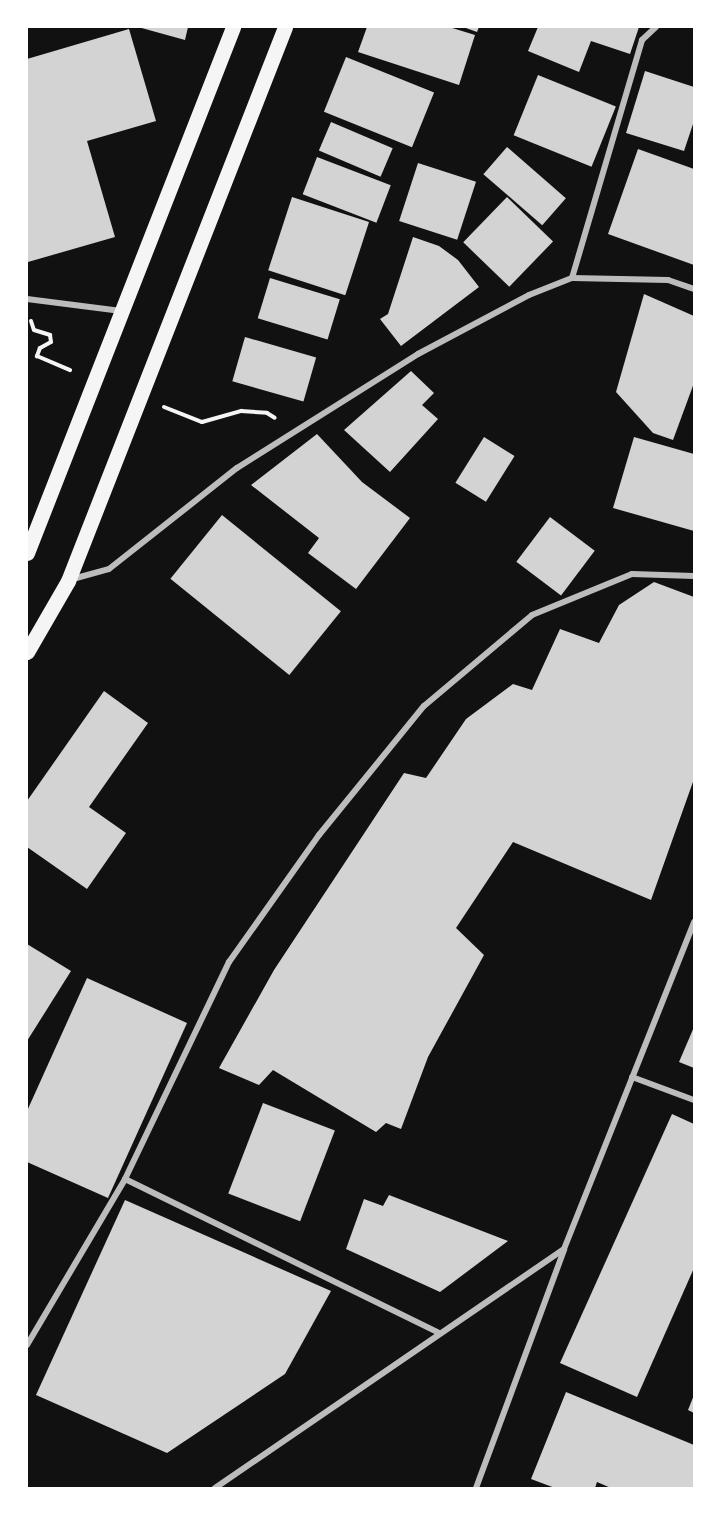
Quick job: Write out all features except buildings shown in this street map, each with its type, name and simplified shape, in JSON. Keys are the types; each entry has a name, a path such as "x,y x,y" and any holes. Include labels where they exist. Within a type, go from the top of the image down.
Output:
{"main road":[{"path":"27,554 233,27"},
{"path":"27,652 68,581 285,27"}],"street":[{"path":"572,278 642,40 656,27"},
{"path":"68,581 109,569 237,468 418,354 529,295 572,278 668,280 694,289"},
{"path":"27,299 121,312"},
{"path":"27,1345 125,1179 229,962 319,835 424,706 532,615 632,574 694,576"},
{"path":"476,1488 564,1249 694,922"},
{"path":"632,1077 694,1100"},
{"path":"125,1179 438,1332"},
{"path":"215,1488 438,1332 564,1249"}],"path":[{"path":"34,330 50,335 51,342 40,348 37,356 50,362"},
{"path":"202,422 241,411 267,413 295,431"}]}
